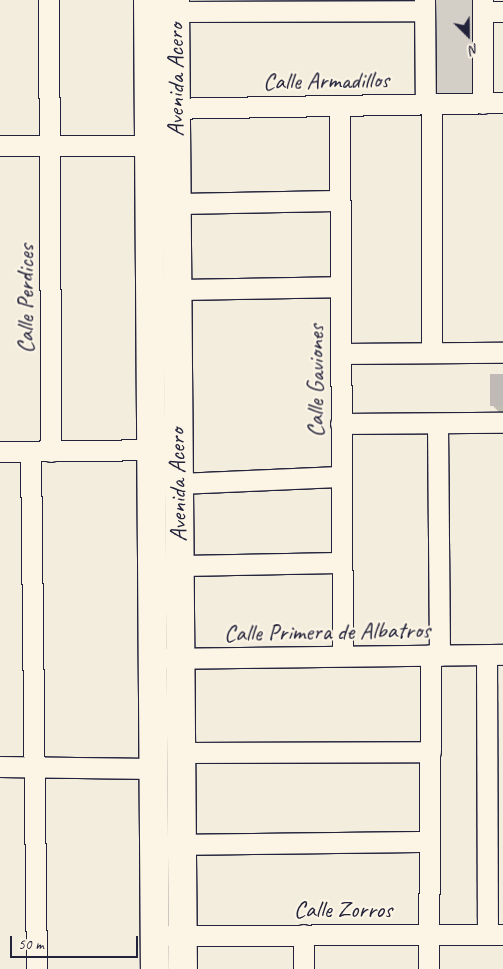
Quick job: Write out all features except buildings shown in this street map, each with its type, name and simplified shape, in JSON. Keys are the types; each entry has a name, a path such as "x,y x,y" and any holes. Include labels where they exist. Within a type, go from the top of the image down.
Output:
{"street":[{"name":"Calle Perdices","path":"37,969 34,766 50,146 49,0"},
{"name":"Avenida Acero","path":"148,0 163,109"},
{"path":"175,6 425,6 429,104 432,352"},
{"name":"Avenida Acero","path":"175,6 163,109 165,450 178,484 180,566 179,659 182,753 180,845 183,969"},
{"path":"483,104 483,6 503,12"},
{"name":"Calle Armadillos","path":"163,109 503,103"},
{"name":"Calle Gaviones","path":"340,106 339,201 343,656"},
{"path":"0,146 163,146"},
{"name":"Avenida Acero","path":"155,969 152,660 176,290 176,204 163,146"},
{"path":"176,204 339,201"},
{"path":"176,290 341,287"},
{"path":"341,354 503,353"},
{"path":"341,424 503,423"},
{"path":"430,969 431,752 435,656 438,424"},
{"path":"0,452 165,450"},
{"path":"178,484 341,477"},
{"path":"180,566 342,563"},
{"name":"Calle Primera de Albatros","path":"152,660 343,656 495,656"},
{"path":"495,656 496,935"},
{"path":"182,753 431,752"},
{"path":"0,767 154,769"},
{"path":"180,845 430,842"},
{"path":"304,935 304,969"},
{"name":"Calle Zorros","path":"155,937 496,935"}],"shaded area":[{"path":"434,0 477,0 477,96 434,96"}]}
